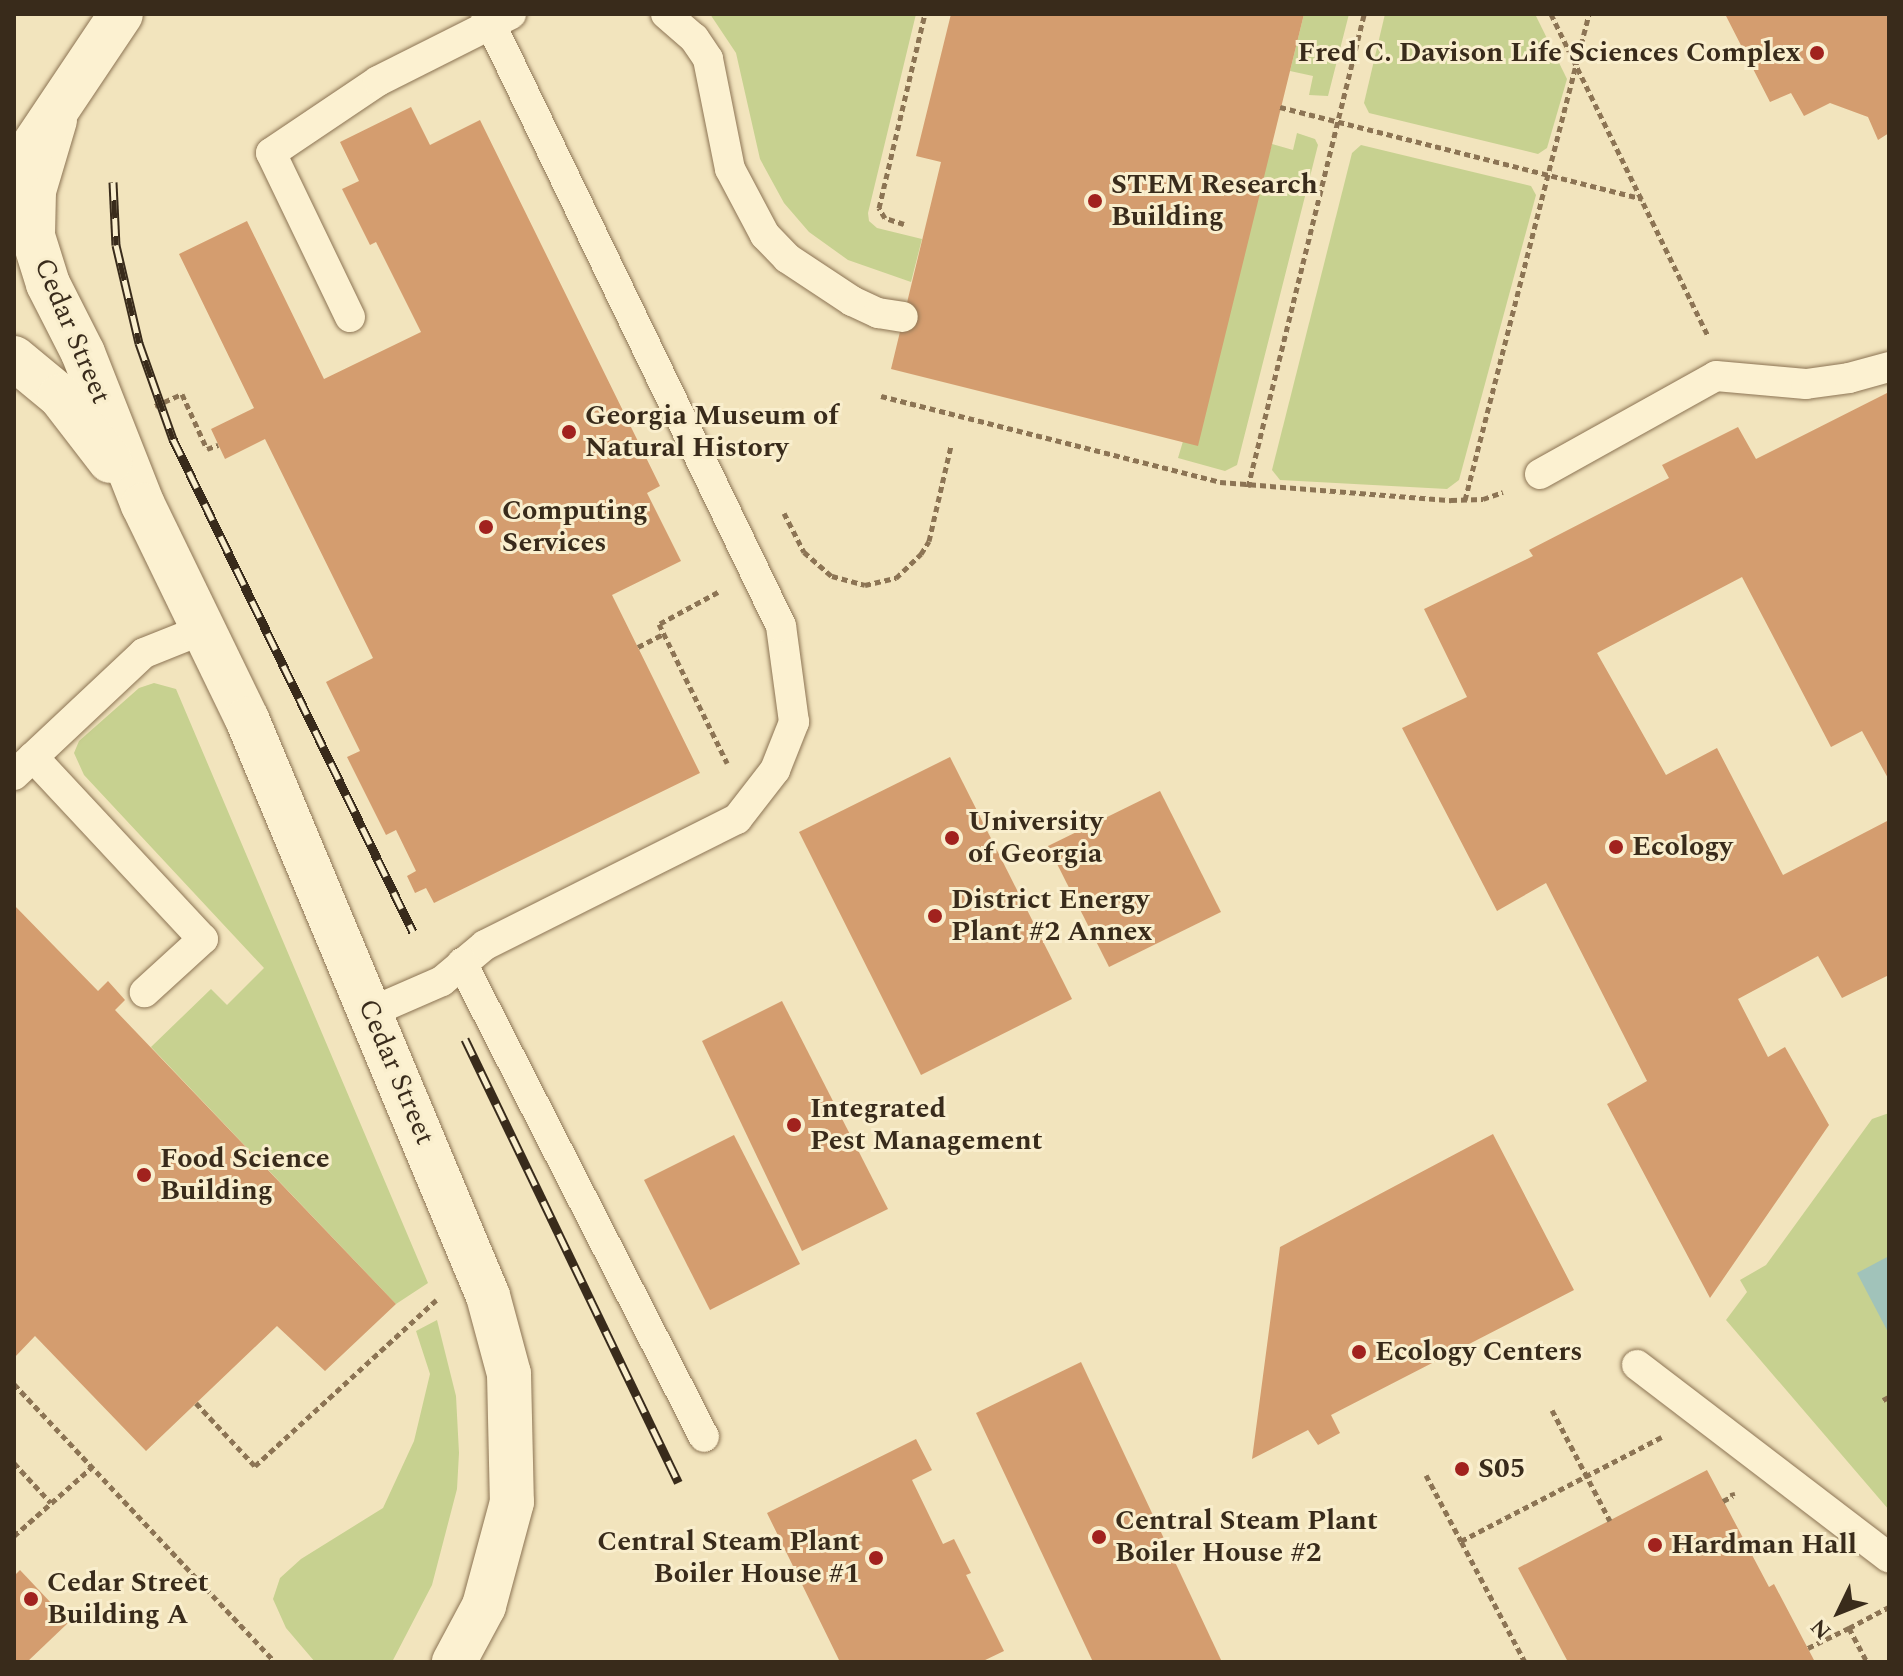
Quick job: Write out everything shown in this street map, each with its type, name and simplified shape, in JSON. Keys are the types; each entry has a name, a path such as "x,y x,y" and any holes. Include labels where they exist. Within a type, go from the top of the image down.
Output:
{"street":[{"path":"14,174 121,14"},
{"name":"Cedar Street","path":"59,106 34,191 33,236 48,284 83,353 143,505 247,719 371,1012 488,1296 509,1374 512,1502 484,1606 454,1662"},
{"name":"Cedar Street","path":"14,358 60,396 143,505"}],"lane":[{"path":"666,14 694,38 708,59 730,169 765,235 787,258 852,301 878,313 903,317"},
{"path":"350,317 271,153 378,81 496,17 781,626 794,722 775,770 737,819 485,945 442,981 371,1012"},
{"path":"1540,474 1716,376 1806,384 1849,378 1889,367"},
{"path":"145,992 203,939 23,766 144,653 204,629"},
{"path":"462,963 704,1437"},
{"path":"1637,1365 1889,1558"}],"path":[{"path":"904,224 885,218 879,208 925,14"},
{"path":"1248,487 1364,14"},
{"path":"1551,14 1707,328 1716,376"},
{"path":"1465,500 1589,14"},
{"path":"1280,107 1643,199"},
{"path":"151,409 182,394 207,449 218,445"},
{"path":"881,396 1248,487 1465,500 1483,499 1540,474"},
{"path":"784,513 804,552 832,576 865,585 896,578 921,554 929,541 951,446"},
{"path":"722,590 659,624 733,775"},
{"path":"638,647 664,634"},
{"path":"196,1403 255,1466 443,1294"},
{"path":"14,1384 275,1662"},
{"path":"1552,1410 1610,1521"},
{"path":"1461,1541 1666,1435"},
{"path":"14,1463 51,1503"},
{"path":"14,1536 92,1467"},
{"path":"1426,1475 1525,1662"},
{"path":"1808,1648 1889,1607"},
{"path":"1849,1628 1867,1662"}],"green space":[{"path":"710,14 916,14 868,213 869,221 877,228 922,239 911,282 848,260 809,232 784,203 760,159 736,53"},
{"path":"1304,14 1349,14 1328,96 1309,95 1313,76 1290,71"},
{"path":"1385,14 1535,14 1567,79 1547,148 1538,154 1369,113 1364,103"},
{"path":"1297,133 1315,139 1318,145 1237,465 1225,471 1178,458 1272,144 1293,150"},
{"path":"1361,145 1531,186 1536,195 1459,480 1447,489 1280,480 1272,470 1352,153"},
{"path":"154,683 176,689 428,1283 396,1304 151,1047 211,989 227,1005 264,968 84,775 74,753 79,741 139,688"},
{"path":"1889,1113 1889,1510 1726,1320 1747,1292 1740,1280 1766,1265 1872,1119"},
{"path":"437,1320 456,1396 459,1453 457,1489 432,1585 392,1662 315,1662 286,1628 273,1599 280,1578 301,1559 383,1508 414,1441 430,1374 416,1331"}],"water":[{"path":"1889,1256 1889,1334 1857,1273"}],"building":[{"name":"STEM Research Building","path":"951,14 1304,14 1198,446 891,369 941,162 916,156"},
{"name":"Fred C. Davison Life Sciences Complex","path":"1725,14 1889,14 1889,133 1878,140 1868,117 1830,103 1804,116 1791,93 1770,102"},
{"name":"Computing Services","path":"411,107 430,145 480,120 660,486 647,493 681,561 612,595 700,773 434,903 426,888 415,893 407,876 416,871 396,830 386,835 347,757 360,751 326,682 373,658 265,439 225,459 211,429 254,408 179,254 247,221 324,379 421,332 376,242 370,245 342,189 359,181 340,142"},
{"name":"Ecology","path":"1889,392 1889,780 1862,731 1831,747 1742,577 1597,653 1666,775 1717,748 1783,875 1889,820 1889,975 1842,998 1818,956 1738,999 1768,1057 1785,1047 1829,1125 1710,1298 1607,1104 1647,1081 1546,883 1497,911 1402,728 1467,697 1424,609 1533,556 1529,550 1669,478 1662,465 1738,427 1756,459"},
{"name":"District Energy Plant #2 Annex","path":"950,757 1072,999 921,1075 799,832"},
{"path":"1160,791 1221,912 1109,967 1048,846"},
{"name":"Food Science Building","path":"14,905 98,991 108,981 125,1000 115,1010 396,1304 325,1371 277,1326 146,1451 35,1336 14,1358"},
{"name":"Integrated Pest Management","path":"782,1001 888,1209 802,1251 702,1041"},
{"name":"Ecology Centers","path":"1493,1134 1574,1290 1331,1415 1340,1433 1318,1445 1308,1430 1252,1459 1280,1247"},
{"path":"734,1135 800,1264 710,1310 644,1180"},
{"name":"Central Steam Plant Boiler House #2","path":"1081,1362 1222,1662 1093,1662 976,1413"},
{"name":"Central Steam Plant Boiler House #1","path":"916,1439 932,1470 912,1480 943,1544 954,1539 971,1573 966,1575 1004,1651 981,1662 840,1662 767,1513"},
{"name":"Hardman Hall","path":"1707,1470 1769,1587 1774,1584 1815,1662 1568,1662 1518,1568"},
{"name":"Cedar Street Building A","path":"20,1570 69,1622 27,1662 14,1662 14,1576"}],"railway":[{"path":"113,182 116,245 139,343 173,439 413,932"},
{"path":"465,1039 678,1482"}],"place":[{"name":"Fred C. Davison Life Sciences Complex","path":"1817,53"},
{"name":"STEM Research Building","path":"1095,201"},
{"name":"Georgia Museum of Natural History","path":"569,432"},
{"name":"Computing Services","path":"486,527"},
{"name":"University of Georgia","path":"952,838"},
{"name":"Ecology","path":"1616,847"},
{"name":"District Energy Plant #2 Annex","path":"935,916"},
{"name":"Integrated Pest Management","path":"794,1125"},
{"name":"Food Science Building","path":"144,1175"},
{"name":"Ecology Centers","path":"1359,1352"},
{"name":"S05","path":"1462,1469"},
{"name":"Central Steam Plant Boiler House #2","path":"1099,1537"},
{"name":"Hardman Hall","path":"1655,1545"},
{"name":"Central Steam Plant Boiler House #1","path":"876,1558"},
{"name":"Cedar Street Building A","path":"31,1599"}]}
